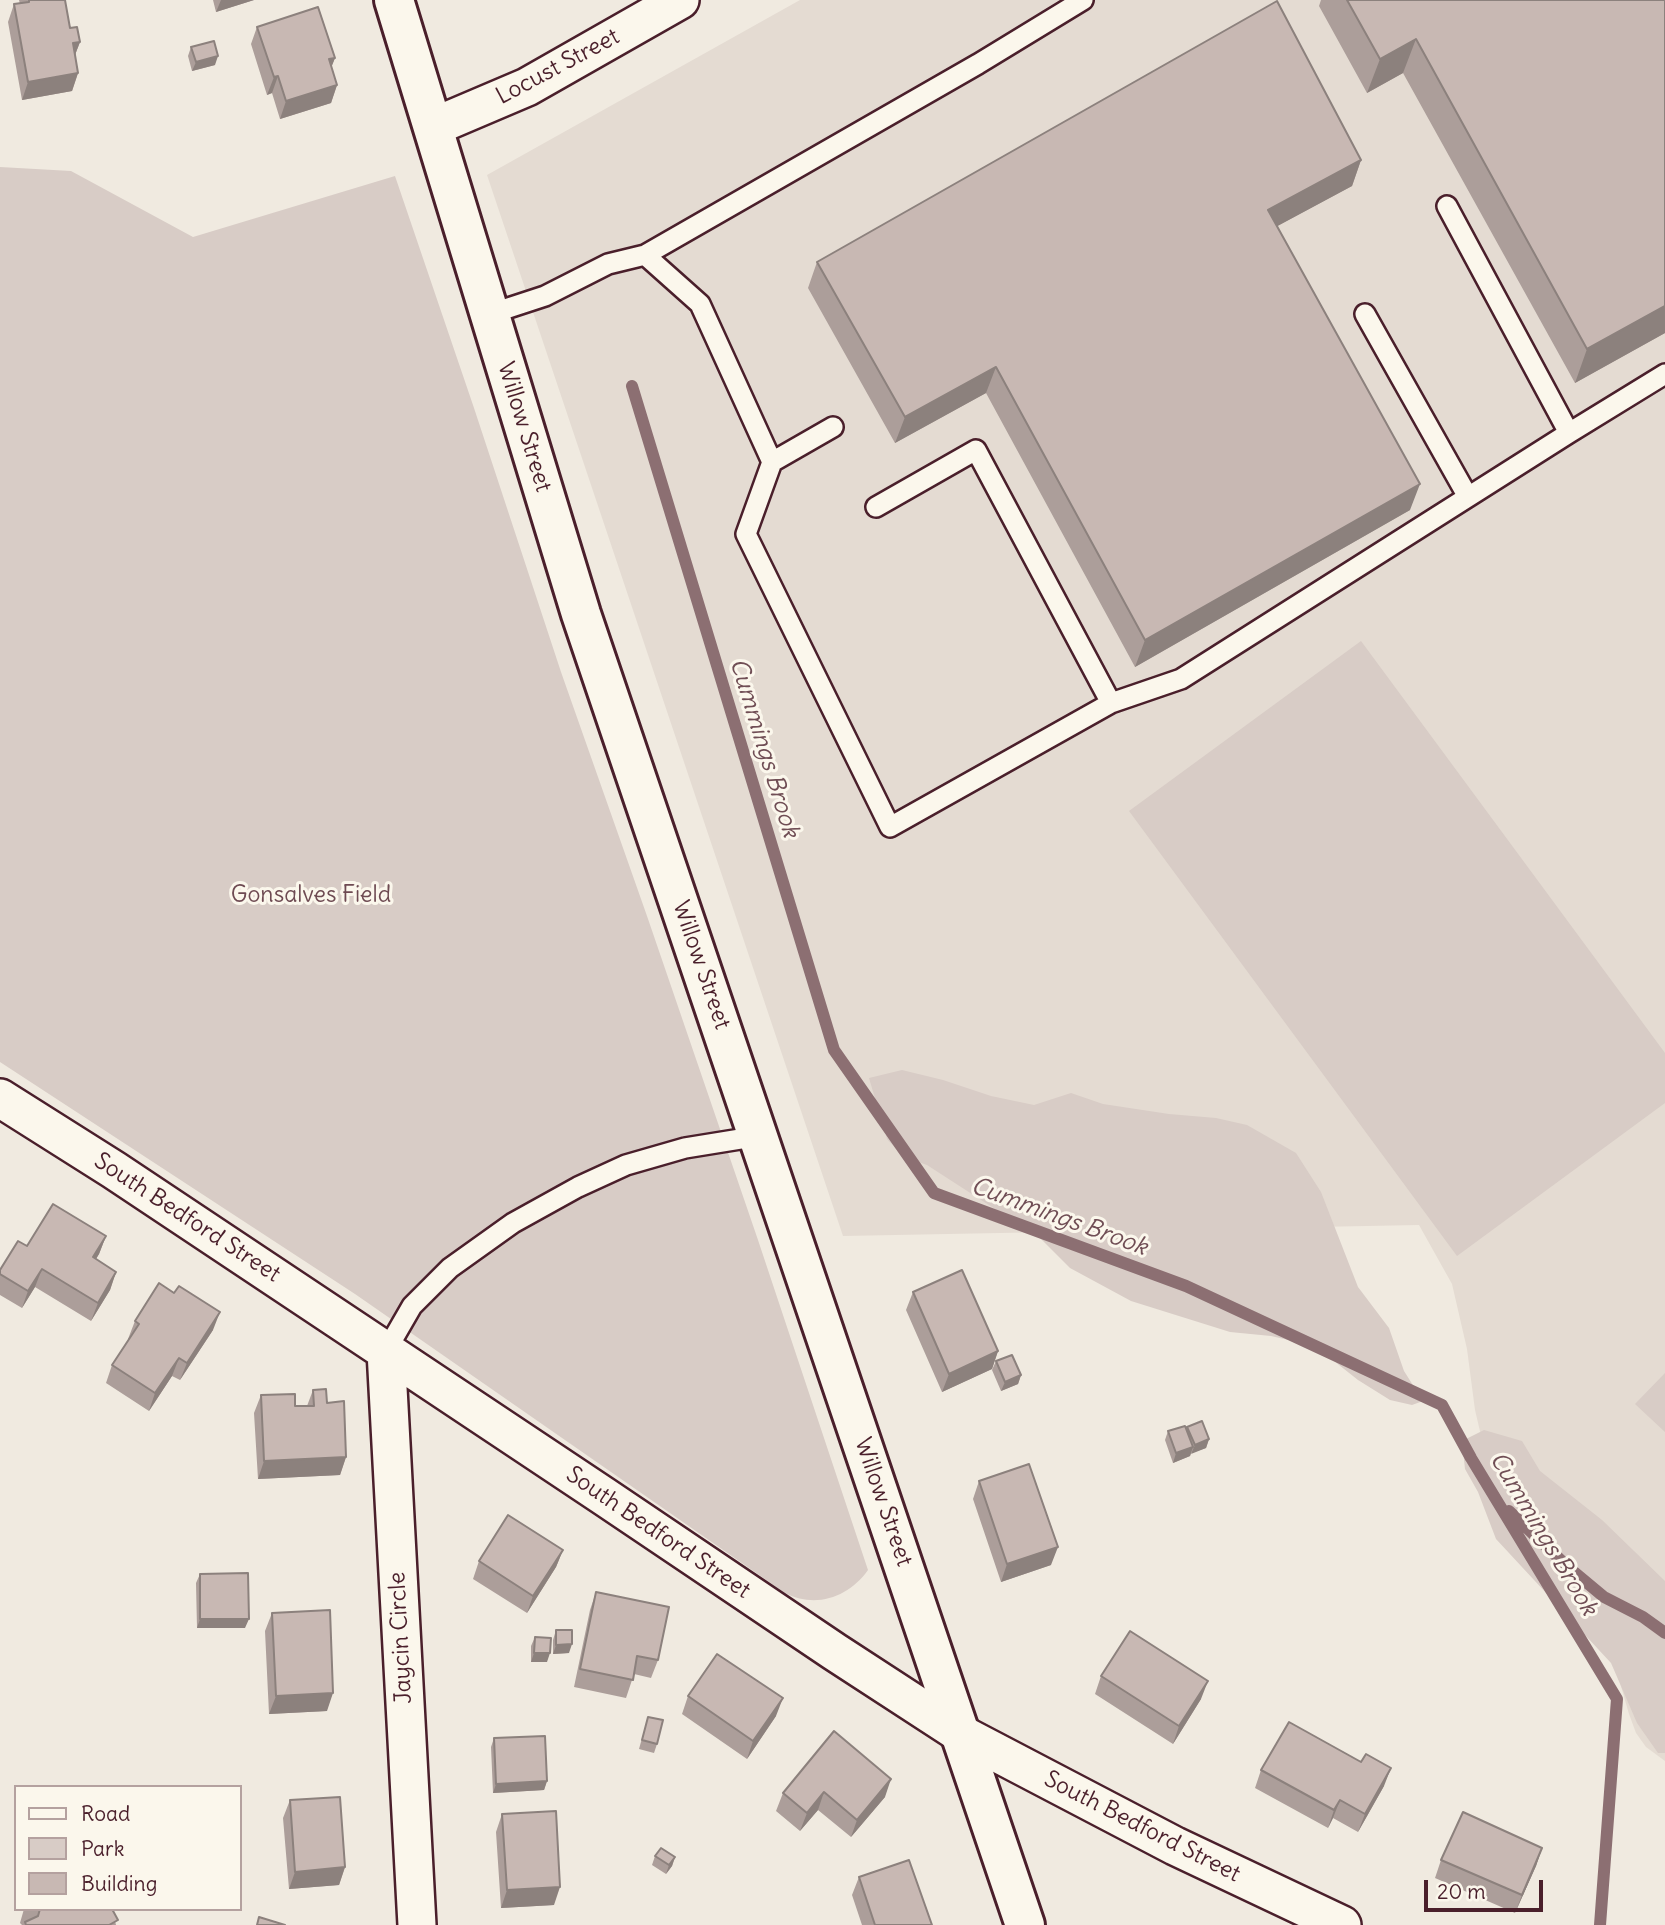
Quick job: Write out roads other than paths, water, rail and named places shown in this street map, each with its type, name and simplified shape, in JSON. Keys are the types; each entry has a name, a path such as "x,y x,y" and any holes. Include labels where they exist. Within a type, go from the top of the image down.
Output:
{"street":[{"name":"Willow Street","path":"394,0 581,614 1025,1925"},
{"name":"Locust Street","path":"433,127 527,87 680,0"},
{"name":"South Bedford Street","path":"0,1098 114,1170 961,1734 1175,1846 1342,1925"},
{"name":"Jaycin Circle","path":"386,1351 417,1925"}],"lane":[{"path":"490,314 545,296 608,264 645,255 978,64 1083,0"},
{"path":"1447,206 1569,433"},
{"path":"645,255 700,304 772,462"},
{"path":"1364,314 1468,497"},
{"path":"833,427 772,462 746,534 890,827 1111,703 1181,679 1665,374"},
{"path":"876,507 976,450 1111,703"},
{"path":"386,1351 412,1306 440,1277 513,1223 578,1187 626,1165 685,1148 759,1136"}],"waterway":[{"name":"Cummings Brook","path":"632,386 834,1050 934,1193 1186,1286 1442,1405 1471,1458 1617,1699 1600,1925"},
{"path":"1509,1511 1604,1597 1643,1617 1665,1633"}],"park label":[{"name":"Gonsalves Field","path":"311,895"}]}
